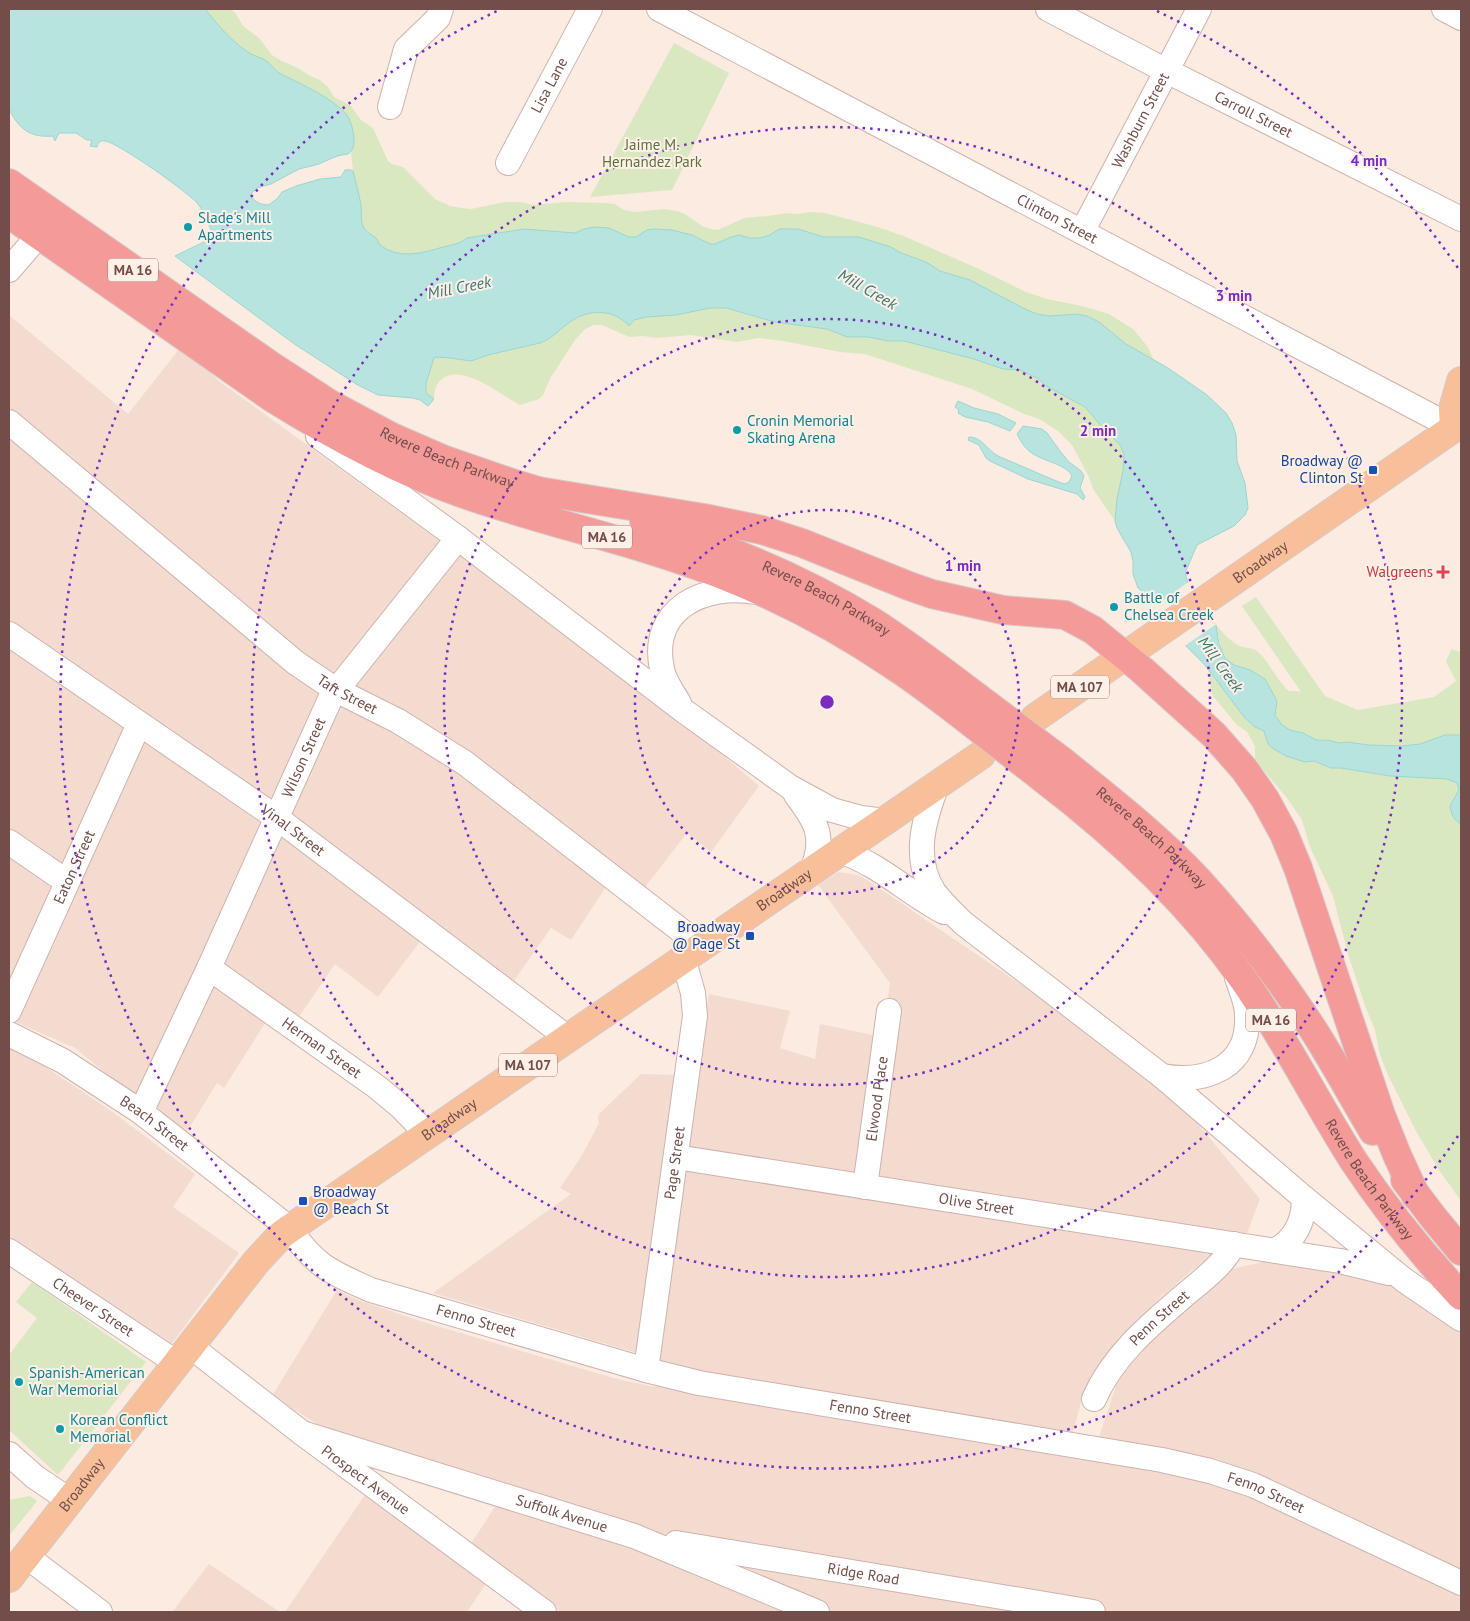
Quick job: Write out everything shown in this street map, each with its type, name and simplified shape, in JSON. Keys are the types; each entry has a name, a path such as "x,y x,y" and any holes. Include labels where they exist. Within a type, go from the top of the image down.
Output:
{"highway":[{"name":"Revere Beach Parkway","path":"9,183 270,366 330,404 392,437 445,460 484,474 697,539 770,567 872,622 913,649 967,704 1052,769 1115,803 1155,838 1197,880 1238,926 1282,984 1307,1020 1383,1148 1416,1196 1461,1252"},
{"name":"Revere Beach Parkway","path":"9,214 248,381 307,420 369,454 422,478 491,503 680,559 733,579 823,622 895,667 967,704"},
{"path":"538,491 735,524 790,539 932,594 1003,610 1065,615 1093,630 1218,739 1248,774 1272,811 1298,868 1381,1115 1416,1196"},
{"name":"Revere Beach Parkway","path":"1052,769 1098,821 1140,859 1180,900 1225,954 1266,1012 1369,1184 1413,1241 1461,1296"}],"main road":[{"path":"1458,426 1453,409 1461,381"},
{"name":"Broadway","path":"1035,718 1458,426"},
{"name":"Broadway","path":"9,1578 256,1262 274,1241 289,1228 980,755"}],"street":[{"path":"390,107 406,49 438,18 441,9"},
{"name":"Lisa Lane","path":"508,163 590,9"},
{"name":"Clinton Street","path":"659,9 1294,345 1458,426"},
{"name":"Carroll Street","path":"1048,9 1461,219"},
{"name":"Washburn Street","path":"1082,232 1199,9"},
{"path":"1444,9 1461,18"},
{"path":"9,270 39,234"},
{"name":"Revere Beach Parkway","path":"248,381 327,443 458,538 684,711 790,787 832,810 860,818 885,821"},
{"name":"Taft Street","path":"9,422 308,672 336,690 398,721 465,763 692,952"},
{"name":"Wilson Street","path":"141,1112 209,968 328,703 336,690 458,538"},
{"name":"Revere Beach Parkway","path":"684,711 666,680 661,662 662,637 667,624 691,599 713,592 744,590 773,597"},
{"name":"Vinal Street","path":"9,634 277,818 568,1038"},
{"name":"Eaton Street","path":"9,1012 139,724"},
{"path":"937,785 923,830 921,853 923,866 927,880 935,894 963,923 1162,1076 1304,1198 1404,1280 1461,1319"},
{"name":"Revere Beach Parkway","path":"790,787 808,810 817,828 818,854 812,870"},
{"path":"9,842 67,882"},
{"path":"840,851 867,862 926,903 963,923"},
{"name":"Page Street","path":"646,1370 695,1010 692,952"},
{"name":"Revere Beach Parkway","path":"1162,1076 1184,1079 1208,1075 1227,1064 1240,1048 1247,1027 1247,1010 1240,988 1225,954"},
{"name":"Herman Street","path":"209,968 377,1087 401,1107 427,1134"},
{"name":"Elwood Place","path":"865,1187 888,1011"},
{"name":"Beach Street","path":"9,1034 63,1061 141,1112 289,1228"},
{"name":"Olive Street","path":"676,1157 1340,1260 1382,1271 1404,1280"},
{"path":"1276,1250 1288,1242 1298,1229 1304,1212 1304,1198"},
{"name":"Fenno Street","path":"289,1228 301,1246 315,1261 334,1274 371,1290 646,1370 734,1389 1162,1460 1210,1471 1270,1492 1461,1583"},
{"name":"Penn Street","path":"1094,1399 1106,1375 1127,1348 1154,1321 1215,1270 1234,1244"},
{"name":"Cheever Street","path":"9,1251 184,1355"},
{"name":"Prospect Avenue","path":"184,1355 302,1433 544,1612"},
{"name":"Suffolk Avenue","path":"302,1433 634,1536 817,1612"},
{"path":"9,1454 35,1477 69,1500"},
{"name":"Ridge Road","path":"634,1536 1094,1612"},
{"path":"26,1556 100,1612"}],"shaded area":[{"path":"9,315 128,414 180,348 195,358 219,381 456,553 540,609 717,750 759,786 711,852 687,833 645,887 619,867 571,940 551,928 513,982 434,923 378,997 335,964 294,1024 274,1009 224,1088 217,1083 186,1133 150,1109 75,1048 9,1019"},
{"path":"838,872 858,875 870,882 1032,992 1188,1112 1260,1199 1248,1231 1190,1272 1157,1301 1109,1352 1084,1391 1067,1455 1091,1461 1125,1359 1228,1270 1267,1261 1393,1278 1461,1327 1461,1612 561,1612 470,1545 506,1490 337,1436 272,1396 337,1290 358,1300 420,1321 617,1379 655,1387 687,1143 709,994 790,1011 780,1048 815,1059 820,1024 873,1035 878,1001 887,1004 890,983 818,885"},
{"path":"9,1046 34,1059 114,1113 195,1174 173,1207 239,1253 170,1346 9,1238"},
{"path":"641,1074 675,1075 637,1353 433,1293 571,1194 560,1188 581,1157 599,1123 599,1114"},
{"path":"367,1492 487,1582 467,1612 285,1612"},
{"path":"209,1564 280,1612 172,1612"}],"green space":[{"path":"47,9 232,10 243,26 259,38 272,55 320,80 328,87 334,97 351,106 361,120 373,128 388,161 403,167 435,199 450,206 471,209 505,202 520,202 534,205 566,202 605,203 615,204 624,210 635,212 664,209 677,211 704,227 718,230 744,218 787,213 825,213 878,227 906,237 1026,292 1109,314 1133,329 1148,347 1154,361 1168,368 1207,395 1226,413 1236,435 1237,461 1245,483 1248,508 1245,515 1234,526 1197,545 1187,566 1185,577 1105,344 437,274 264,218 250,195 257,203 268,205 277,199 282,192 296,186 320,179 342,177 345,170 353,171 352,149"},
{"name":"Jaime M. Hernandez Park","path":"674,43 729,73 672,190 590,197"},
{"path":"549,280 976,340 1154,428 1133,574 1131,552 1115,521 1093,489 1089,477 1072,445 1058,431 1039,419 972,389 865,354 840,352 758,338 737,342 691,335 657,338 629,337 602,325 594,325 585,329 575,340 551,377 543,395 539,399 520,405 479,381 457,374 447,376 439,382 433,400 428,406 420,400 413,398 386,396 382,392 360,385 342,372"},
{"path":"1256,597 1325,696 1358,710 1434,697 1456,681 1446,662 1451,649 1461,652 1461,750 1339,743 1324,739 1316,740 1282,725 1234,665 1225,657 1216,625 1235,643 1257,651 1289,691 1301,692 1242,606"},
{"path":"1209,672 1251,724 1264,731 1268,744 1286,756 1305,762 1314,761 1331,768 1390,776 1421,777 1461,774 1461,1201 1439,1170 1416,1131 1388,1075 1380,1055 1375,1030 1348,954 1333,896 1310,847 1302,820 1255,758 1255,746 1247,732 1237,725 1213,696"},
{"path":"32,1282 146,1362 58,1475 9,1430 9,1355 37,1318 16,1302"},
{"path":"30,1496 37,1501 9,1536 9,1500"}],"water":[{"name":"Mill Creek","path":"9,9 205,9 242,48 252,55 265,60 280,74 317,92 341,109 348,117 354,137 354,144 348,154 299,169 271,184 257,188 250,195 255,201 268,205 277,199 282,192 296,186 320,179 341,177 345,170 351,170 353,171 361,205 364,228 382,246 390,251 405,254 420,253 456,244 467,238 524,229 575,233 594,227 609,228 629,237 636,237 647,230 672,230 692,235 710,244 715,244 739,235 760,238 770,235 779,229 798,229 824,237 859,237 891,247 926,262 940,271 970,280 1037,314 1049,316 1077,314 1087,316 1099,322 1126,344 1168,368 1207,395 1226,413 1232,423 1236,435 1237,461 1245,483 1248,508 1245,515 1234,526 1197,545 1185,573 1188,583 1216,625 1219,644 1225,658 1234,665 1250,670 1265,679 1277,701 1275,715 1282,725 1316,740 1402,746 1420,744 1445,735 1461,735 1461,824 1456,821 1450,806 1459,790 1457,783 1447,779 1390,776 1331,768 1314,761 1305,762 1286,756 1268,744 1264,731 1255,727 1245,718 1204,664 1186,646 1157,604 1138,588 1133,574 1131,552 1115,521 1117,499 1123,471 1124,454 1120,445 1085,407 1046,386 1039,379 1020,370 1003,369 974,359 904,341 847,337 827,329 775,322 726,308 710,308 676,315 646,317 634,320 629,326 622,320 607,313 590,313 573,320 540,343 488,355 471,361 434,358 426,383 426,393 434,399 428,406 420,400 413,398 378,395 356,384 293,343 175,256 214,237 200,207 181,189 137,158 105,141 99,143 97,147 90,146 92,140 87,140 76,133 59,133 55,141 53,136 32,134 21,127 9,109"},
{"path":"958,401 974,408 998,414 1016,423 1010,431 988,422 965,417 958,413 959,410 955,407"},
{"path":"1023,426 1042,429 1069,462 1081,471 1084,476 1080,488 1085,497 1083,500 1077,494 1028,479 990,461 986,458 979,445 968,440 969,437 977,439 998,456 1061,483 1069,482 1072,476 1064,468 1033,454 1025,447 1017,434"}],"pier":[{"path":"1190,581 1218,623 1183,647 1155,606"}],"place":[{"name":"Slade's Mill Apartments","path":"188,227"},
{"name":"Cronin Memorial Skating Arena","path":"737,430"},
{"name":"Broadway @ Clinton St","path":"1373,470"},
{"name":"Walgreens","path":"1443,572"},
{"name":"Battle of Chelsea Creek","path":"1114,607"},
{"name":"Broadway @ Page St","path":"750,936"},
{"name":"Broadway @ Beach St","path":"303,1201"},
{"name":"Spanish-American War Memorial","path":"19,1382"},
{"name":"Korean Conflict Memorial","path":"60,1429"}]}
